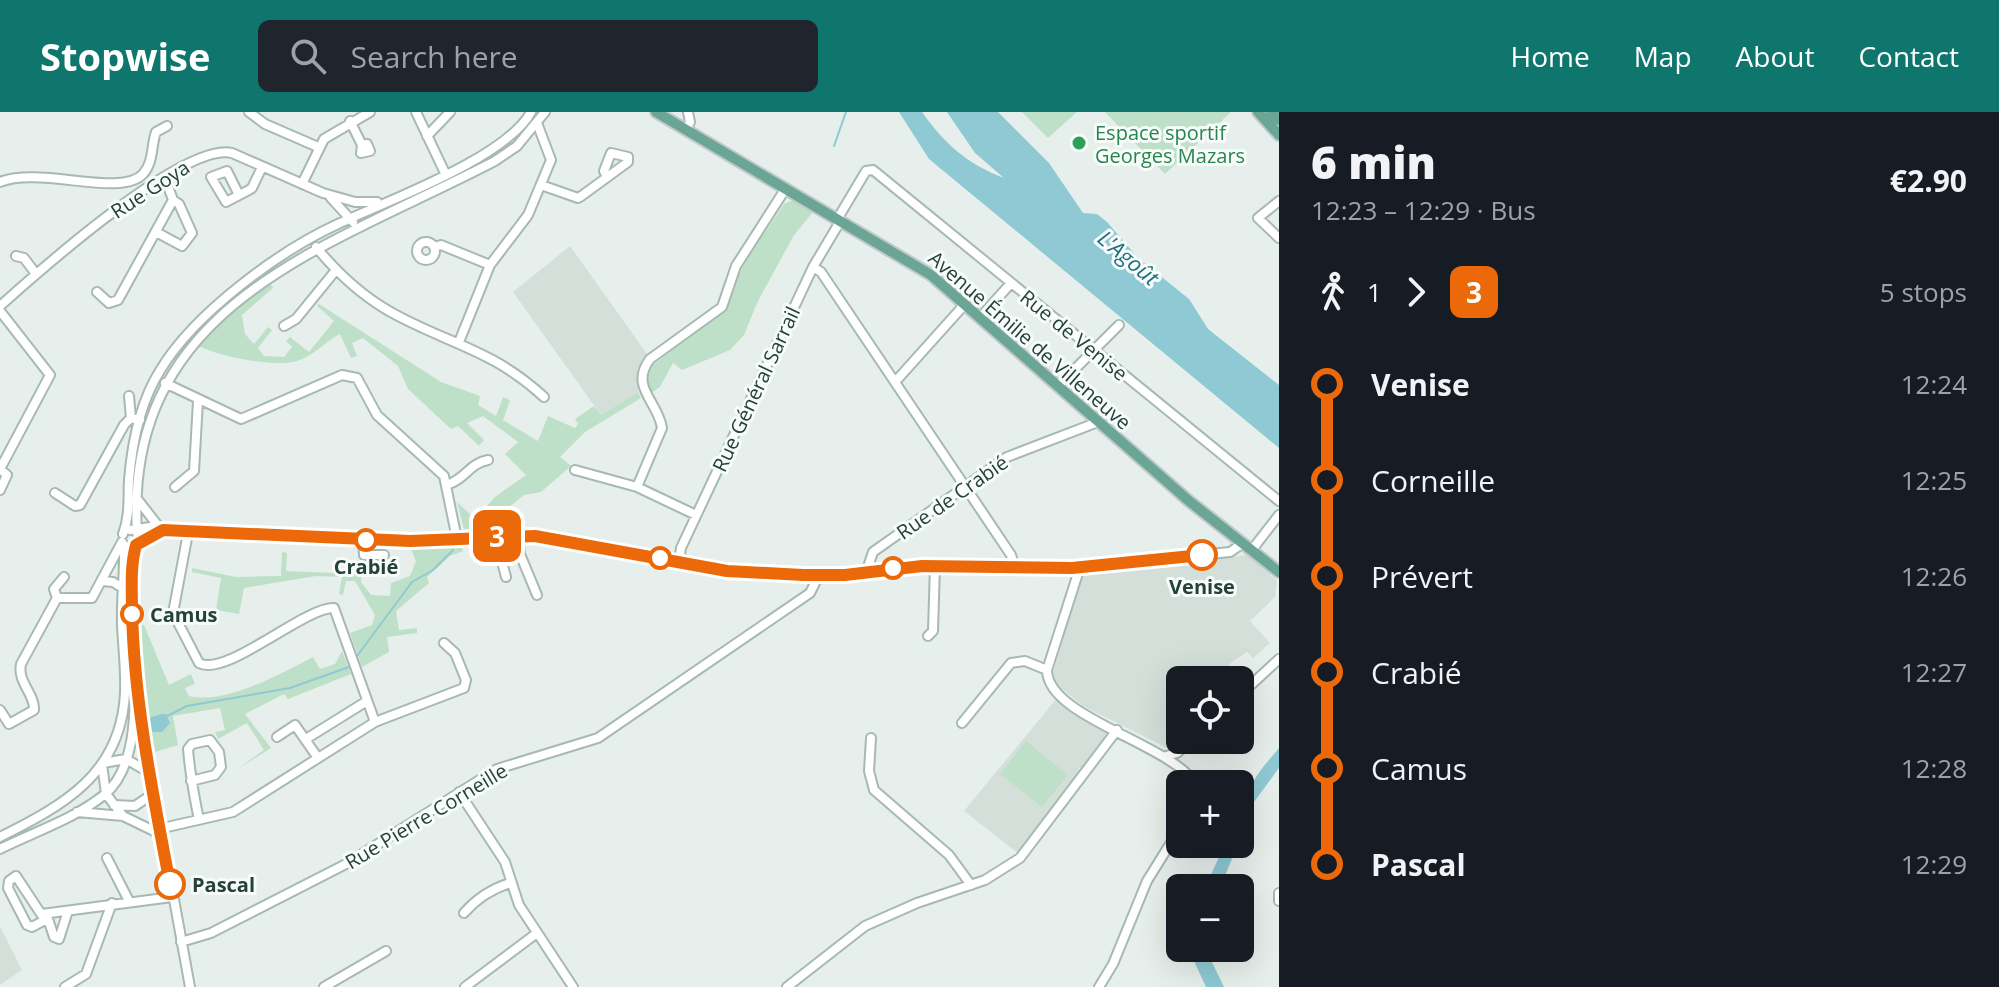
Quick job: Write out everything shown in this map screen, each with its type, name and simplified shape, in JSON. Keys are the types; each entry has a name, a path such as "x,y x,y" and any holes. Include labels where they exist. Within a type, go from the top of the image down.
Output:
{"main road":[{"name":"Avenue Émilie de Villeneuve","path":"656,112 918,266 1098,422 1279,572"},
{"path":"1258,112 1279,135"},
{"path":"1271,112 1279,120"}],"street":[{"path":"249,112 318,147"},
{"path":"302,184 318,147 350,121 370,112"},
{"path":"416,112 445,173"},
{"path":"427,136 450,112"},
{"path":"0,837 65,802 102,763 118,729 125,699 124,589 151,420 165,383 190,347 229,308 354,221 390,199 502,144 531,112"},
{"path":"55,493 75,506 80,505 124,425 136,419 160,370 190,331 234,291 338,224 354,221 495,161 517,146 545,112"},
{"path":"686,130 690,122 688,112"},
{"path":"350,121 359,153"},
{"path":"459,342 490,265 528,215 541,185 551,156 537,123"},
{"path":"0,182 48,175 113,184 141,176 150,161 154,135 167,126"},
{"name":"Rue Goya","path":"0,308 97,224 165,178 216,152 232,153 323,193 355,202 390,199"},
{"path":"239,195 252,188 262,167"},
{"name":"Rue Général Sarrail","path":"679,562 696,515 813,267 870,169"},
{"name":"Rue de Venise","path":"870,169 1279,501"},
{"path":"141,176 149,189"},
{"path":"541,185 576,198 607,177"},
{"path":"97,292 109,303 118,300 173,200 174,192 165,178"},
{"path":"637,487 662,428 642,388 644,367 650,359 717,312 741,258 786,188"},
{"name":"Rue Goya","path":"323,193 338,203 354,221"},
{"path":"156,232 180,245 186,244 192,229 179,204 173,200"},
{"path":"1279,201 1258,218 1279,238"},
{"path":"354,221 355,202"},
{"path":"311,240 336,270 392,313 504,365 544,397"},
{"path":"434,247 441,245 490,265"},
{"path":"16,256 24,258 36,274"},
{"path":"813,267 821,272 966,486 1015,568"},
{"path":"284,326 296,319 336,270"},
{"path":"980,318 1011,283"},
{"path":"895,382 965,304"},
{"path":"0,308 50,375 0,469 7,475 0,490"},
{"path":"1058,386 1119,325"},
{"path":"165,383 198,401 245,419 342,375 352,375 361,381 377,415 449,484 457,539"},
{"path":"129,396 136,419 130,540 137,698 154,793 157,829 162,840 190,987"},
{"path":"175,487 194,471 198,401"},
{"name":"Rue de Crabié","path":"866,573 873,552 1012,455 1098,422"},
{"path":"449,484 460,479 476,462 488,460"},
{"path":"575,470 637,487 696,515"},
{"path":"137,496 142,510 163,530"},
{"path":"57,598 90,599 130,540 163,530 363,540 518,535 744,572 819,575 935,566 1080,567 1230,552 1246,547 1279,515"},
{"path":"188,533 173,613 199,663 214,665 331,607 336,610 375,722"},
{"path":"518,535 520,554 537,595"},
{"path":"495,536 506,577"},
{"path":"363,540 364,555 384,555"},
{"path":"928,636 933,631 935,566"},
{"path":"1080,567 1047,670 1049,682 1080,711 1164,755 1181,770"},
{"name":"Rue Pierre Corneille","path":"181,942 211,933 295,892 346,864 497,769 598,738 810,593 819,575"},
{"path":"0,710 9,724 35,708 20,667 57,598 54,589 64,577"},
{"path":"102,581 124,589"},
{"path":"102,763 106,794 118,811 157,829 233,812 375,722 465,686 455,653 444,643"},
{"path":"1254,682 1279,659"},
{"path":"962,723 1011,663 1025,661 1047,670"},
{"path":"0,849 77,812 106,794 116,782 126,759 137,698"},
{"path":"306,739 367,701"},
{"path":"277,737 295,725 318,758"},
{"path":"787,987 865,926 1003,871 1026,853 1117,730"},
{"path":"871,738 869,771 874,790 946,853 971,885"},
{"path":"191,781 219,771 221,762 212,741 189,746 191,781 199,820"},
{"path":"1164,755 1175,754"},
{"path":"102,763 126,759 150,773"},
{"path":"459,792 505,862 510,883 537,933 573,987"},
{"path":"77,812 118,811 139,804 154,793"},
{"path":"1099,987 1113,964 1147,881 1166,850"},
{"path":"107,858 129,901"},
{"path":"63,912 59,939 54,937 44,917 21,879 16,876 9,881 8,888 28,926 44,917 63,912 172,897"},
{"path":"464,913 473,902 495,888 510,883"},
{"path":"1279,893 1279,901"},
{"path":"65,987 89,970 112,903"},
{"path":"465,987 537,933"},
{"path":"324,987 386,951"}],"shaded area":[{"path":"570,246 647,354 637,370 638,392 601,415 513,292"},
{"path":"1248,555 1277,581 1275,597 1250,621 1270,643 1253,658 1247,652 1228,666 1166,666 1166,748 1083,706 1055,683 1053,673 1083,574"},
{"path":"1057,698 1107,730 1107,735 1084,768 1079,768 1077,778 1019,854 964,811"},
{"path":"0,926 22,970 0,985"}],"green space":[{"path":"1022,112 1077,112 1048,138"},
{"path":"1105,112 1231,112 1165,174"},
{"path":"793,200 813,212 794,235 757,303 744,335 730,350 682,370 673,363 660,387 651,393 646,380 650,367 723,312 745,262 784,204"},
{"path":"270,283 273,288 242,315 245,334 254,344 268,327 272,330 258,348 264,356 284,357 292,347 286,341 290,337 309,352 334,321 317,306 319,304 441,382 480,396 478,405 496,416 503,397 510,400 503,420 538,441 548,416 575,428 578,424 575,419 594,406 601,415 638,392 641,398 585,432 560,457 571,466 541,492 524,495 486,526 487,530 464,529 457,502 475,519 495,497 526,475 505,454 518,442 483,416 467,423 484,440 479,446 458,426 451,429 408,389 398,366 363,338 352,343 357,356 351,358 340,334 309,356 287,363 246,360 197,345 232,311"},
{"path":"461,546 463,551 450,556 427,577 429,583 396,611 399,630 417,628 417,633 387,637 389,652 362,667 350,633 372,625 375,615 355,581 346,581 343,595 339,594 342,577 316,576 244,588 239,614 216,610 221,578 192,572 192,568 236,577 281,576 282,552 287,553 286,571 356,574 357,560 362,560 361,582 371,595 390,596 391,583 410,576 416,561 410,547"},
{"path":"136,625 144,625 169,685 191,674 195,684 185,688 189,696 203,698 235,692 313,657 320,669 335,664 342,651 351,674 288,699 284,694 245,714 271,748 236,770 264,750 247,723 218,739 215,732 225,730 220,708 173,716 178,745 155,752 140,691"},
{"path":"1026,741 1068,775 1042,807 1000,774"}],"water":[{"name":"L'Agoût","path":"899,112 922,112 957,151 1004,178 975,153 947,112 998,112 1049,163 1083,213 1097,214 1107,222 1138,258 1189,299 1208,329 1279,385 1279,448 929,159"},
{"path":"166,714 170,723 162,732 152,732 149,718"},
{"path":"1279,748 1279,768 1254,802 1254,780"},
{"path":"1219,858 1232,858 1226,874 1211,874"},
{"path":"1194,962 1212,962 1224,987 1206,987"}],"waterway":[{"path":"834,146 846,112"},
{"path":"357,656 412,582 433,570 453,550"},
{"path":"167,716 187,706 290,688 349,667"}],"bus line":[{"name":"3","path":"170,884 137,698 132,627 132,563 138,540 152,533 163,530 410,541 535,536 727,571 803,575 845,575 904,566 1072,568 1202,555"}],"place":[{"name":"Espace sportif Georges Mazars","path":"1079,143"},
{"name":"Crabié","path":"366,540"},
{"name":"Venise","path":"1202,555"},
{"name":"Camus","path":"132,614"},
{"name":"Pascal","path":"170,884"}]}
